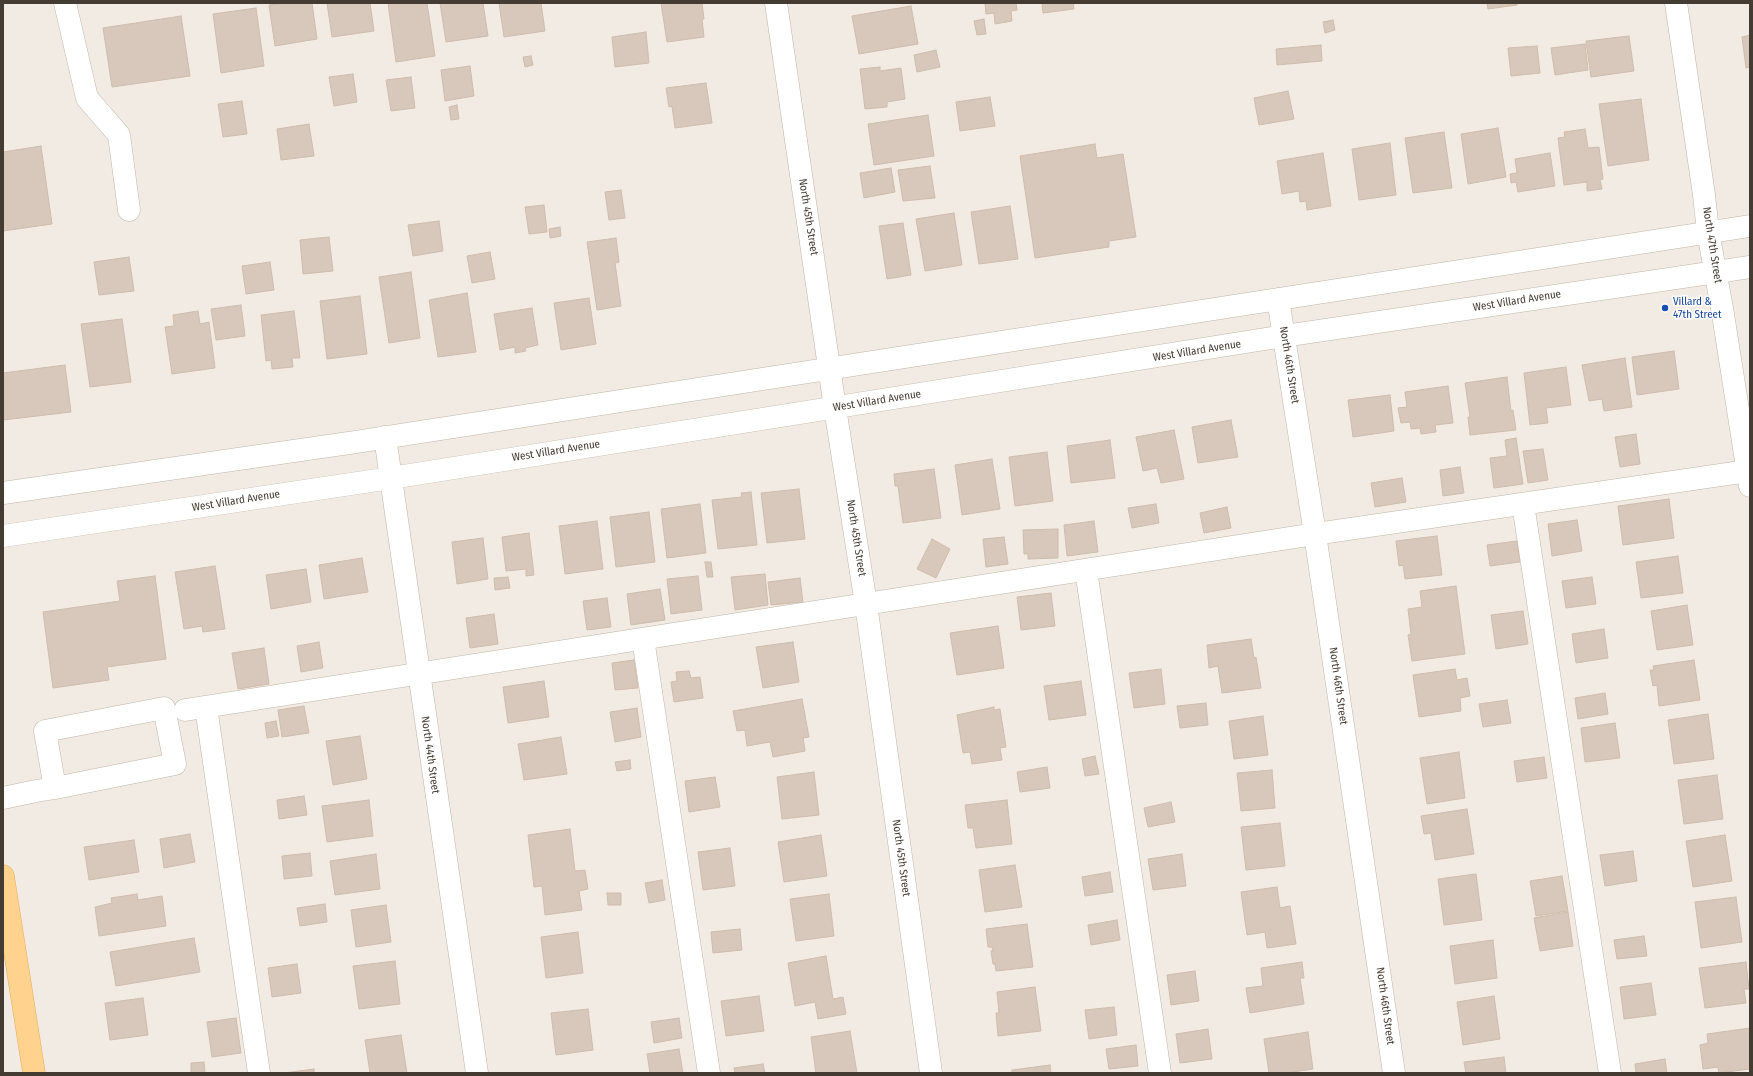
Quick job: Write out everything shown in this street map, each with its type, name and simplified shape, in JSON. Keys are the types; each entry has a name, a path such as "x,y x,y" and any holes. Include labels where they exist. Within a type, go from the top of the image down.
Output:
{"main road":[{"path":"3,876 34,1073"}],"street":[{"path":"65,3 87,98 118,135 129,210"},
{"name":"North 45th Street","path":"776,3 835,408 866,604 931,1073"},
{"name":"North 47th Street","path":"1676,3 1708,232 1716,272 1749,478"},
{"path":"3,493 385,437 1750,226"},
{"name":"West Villard Avenue","path":"3,536 391,478 1284,336 1750,267"},
{"name":"North 46th Street","path":"1278,299 1315,534 1394,1073"},
{"name":"North 44th Street","path":"385,437 418,674 477,1073"},
{"path":"259,1073 196,709 1315,534 1523,504 1749,478"},
{"path":"1523,504 1610,1073"},
{"path":"1086,570 1160,1073"},
{"path":"643,639 709,1073"},
{"path":"3,798 55,788 175,764 164,708 45,731 55,788"}],"building":[{"path":"312,3 317,39 275,46 269,5"},
{"path":"327,3 370,3 374,31 332,37"},
{"path":"388,3 427,3 435,56 396,62"},
{"path":"440,3 483,3 488,36 446,42"},
{"path":"499,3 541,3 545,31 504,37"},
{"path":"661,3 702,3 704,37 667,42"},
{"path":"985,3 1016,3 1017,10 1011,11 1012,21 995,24 994,13 986,14"},
{"path":"1042,3 1073,3 1074,9 1043,13"},
{"path":"1487,3 1517,3 1517,5 1488,9"},
{"path":"911,6 918,44 859,54 852,16"},
{"path":"256,8 264,66 221,73 213,14"},
{"path":"181,16 190,76 112,87 103,28"},
{"path":"984,19 986,34 977,35 974,21"},
{"path":"1333,20 1335,30 1325,33 1323,22"},
{"path":"646,32 649,63 615,67 612,37"},
{"path":"1750,35 1750,67 1746,68 1742,37"},
{"path":"1629,36 1634,71 1591,77 1586,41"},
{"path":"1585,44 1588,70 1555,75 1551,48"},
{"path":"1321,45 1322,61 1277,65 1276,49"},
{"path":"1537,46 1540,73 1511,76 1508,48"},
{"path":"936,50 940,67 917,72 914,55"},
{"path":"531,56 533,65 525,67 523,57"},
{"path":"470,66 474,96 445,101 441,70"},
{"path":"880,67 880,71 901,68 905,99 887,102 887,107 865,109 860,69"},
{"path":"353,74 357,102 334,106 329,77"},
{"path":"411,77 415,108 391,111 386,80"},
{"path":"706,83 712,123 675,128 672,106 669,107 666,88"},
{"path":"1288,91 1294,119 1259,125 1254,98"},
{"path":"990,97 995,126 960,131 956,102"},
{"path":"1641,99 1649,160 1608,166 1599,104"},
{"path":"242,101 247,134 223,137 218,104"},
{"path":"457,105 459,119 451,120 449,107"},
{"path":"928,115 934,156 874,165 868,124"},
{"path":"309,124 314,156 281,160 277,129"},
{"path":"1498,128 1506,177 1468,184 1461,134"},
{"path":"1585,129 1588,148 1599,147 1603,179 1600,180 1602,189 1587,191 1587,182 1564,185 1558,138 1565,137 1564,132"},
{"path":"1444,132 1452,188 1413,193 1405,138"},
{"path":"1390,143 1396,195 1359,200 1352,149"},
{"path":"1095,144 1097,158 1123,154 1136,237 1109,241 1109,247 1035,258 1020,156"},
{"path":"41,146 52,224 3,231 3,152"},
{"path":"1323,153 1331,206 1307,210 1306,201 1300,202 1299,191 1282,194 1277,161"},
{"path":"1550,153 1555,186 1518,192 1516,182 1511,183 1510,174 1517,173 1515,159"},
{"path":"930,166 935,198 903,201 898,170"},
{"path":"891,168 895,192 864,198 860,173"},
{"path":"621,190 625,218 609,220 605,192"},
{"path":"544,205 547,232 529,234 525,207"},
{"path":"1010,206 1018,259 979,264 971,212"},
{"path":"954,213 962,265 925,271 916,219"},
{"path":"439,221 443,251 413,256 408,225"},
{"path":"903,223 911,275 887,279 879,226"},
{"path":"560,227 561,236 550,238 549,229"},
{"path":"329,237 333,271 303,274 300,240"},
{"path":"616,238 619,262 615,263 621,306 597,310 587,242"},
{"path":"490,252 495,279 472,283 467,256"},
{"path":"129,257 134,291 99,295 94,262"},
{"path":"270,262 274,290 246,294 242,266"},
{"path":"411,272 420,338 389,343 379,277"},
{"path":"467,293 476,352 438,357 429,300"},
{"path":"360,296 367,354 327,359 320,301"},
{"path":"589,298 596,344 561,350 554,303"},
{"path":"241,305 245,336 216,340 211,309"},
{"path":"532,308 538,345 525,348 526,351 515,353 515,347 500,350 494,314"},
{"path":"198,311 200,324 209,322 215,368 172,374 165,327 174,326 173,315"},
{"path":"294,311 300,358 292,358 293,367 272,369 271,360 266,361 261,315"},
{"path":"122,319 131,382 90,387 81,324"},
{"path":"1674,351 1679,389 1637,395 1632,357"},
{"path":"1625,358 1632,407 1604,411 1602,399 1589,401 1582,365"},
{"path":"65,365 71,412 3,420 3,373"},
{"path":"1566,367 1571,405 1546,408 1548,423 1530,425 1524,373"},
{"path":"1507,377 1511,411 1513,410 1516,430 1470,435 1468,417 1470,417 1465,383"},
{"path":"1448,386 1453,423 1435,425 1436,432 1421,434 1420,428 1411,429 1410,422 1401,423 1398,408 1407,407 1405,392"},
{"path":"1390,395 1394,431 1353,437 1348,400"},
{"path":"1231,420 1238,457 1198,463 1192,427"},
{"path":"1174,430 1184,479 1161,483 1157,468 1143,471 1136,437"},
{"path":"1636,434 1640,464 1620,467 1615,437"},
{"path":"1516,438 1523,484 1494,488 1490,458 1507,456 1505,440"},
{"path":"1110,440 1115,478 1071,483 1067,446"},
{"path":"1543,449 1548,480 1528,483 1523,451"},
{"path":"1047,452 1053,501 1015,506 1009,457"},
{"path":"992,459 1000,509 962,515 955,465"},
{"path":"1460,467 1464,493 1443,496 1440,470"},
{"path":"934,469 941,518 903,523 898,486 895,486 894,474"},
{"path":"1402,478 1406,502 1375,507 1371,483"},
{"path":"799,489 805,539 767,543 761,493"},
{"path":"751,492 757,545 718,549 712,500 742,497 741,493"},
{"path":"1669,499 1674,538 1623,545 1618,506"},
{"path":"700,504 706,553 667,558 661,509"},
{"path":"1156,504 1159,523 1132,528 1128,508"},
{"path":"1227,507 1231,528 1204,533 1200,513"},
{"path":"649,512 655,562 616,567 610,517"},
{"path":"1577,520 1582,551 1552,556 1548,524"},
{"path":"597,521 603,569 565,574 559,526"},
{"path":"1094,521 1098,552 1067,556 1064,525"},
{"path":"1058,529 1058,558 1028,559 1028,554 1024,554 1023,530"},
{"path":"529,533 534,575 526,576 526,569 506,571 502,537"},
{"path":"1437,536 1442,575 1405,579 1403,565 1399,566 1396,541"},
{"path":"1004,537 1008,564 986,567 983,539"},
{"path":"483,538 488,579 457,584 452,542"},
{"path":"932,539 950,549 936,578 917,569"},
{"path":"1517,541 1520,562 1490,566 1487,545"},
{"path":"1678,556 1683,593 1641,598 1636,562"},
{"path":"362,558 368,592 324,599 319,565"},
{"path":"705,562 711,562 713,577 707,577"},
{"path":"215,566 225,629 203,632 202,626 184,629 175,572"},
{"path":"306,569 311,602 271,609 266,575"},
{"path":"765,574 768,605 735,610 731,577"},
{"path":"155,576 166,659 107,667 109,680 53,688 43,612 120,601 117,581"},
{"path":"698,576 702,610 671,614 667,579"},
{"path":"508,577 510,588 495,590 494,578"},
{"path":"1592,577 1596,604 1566,608 1562,581"},
{"path":"800,578 803,602 771,605 768,582"},
{"path":"1456,586 1465,654 1412,661 1408,635 1411,634 1408,609 1422,607 1420,591"},
{"path":"660,589 665,620 631,625 627,594"},
{"path":"1051,593 1055,626 1021,630 1017,597"},
{"path":"607,598 611,627 587,630 583,601"},
{"path":"1687,605 1693,645 1657,650 1651,611"},
{"path":"1523,611 1528,644 1496,649 1491,615"},
{"path":"494,614 498,644 470,648 466,618"},
{"path":"998,626 1004,668 957,675 950,633"},
{"path":"1604,629 1608,658 1576,663 1572,634"},
{"path":"1251,639 1254,658 1256,657 1261,688 1222,693 1218,666 1209,668 1207,645"},
{"path":"319,642 323,668 301,672 297,646"},
{"path":"793,642 799,682 763,688 756,647"},
{"path":"264,648 269,684 238,689 232,653"},
{"path":"634,660 638,688 615,690 612,663"},
{"path":"1694,660 1700,700 1659,706 1657,685 1653,686 1650,670 1654,670 1653,666"},
{"path":"1161,669 1165,704 1134,708 1129,673"},
{"path":"1455,669 1457,680 1467,678 1470,696 1460,698 1461,711 1419,717 1413,675"},
{"path":"689,671 691,678 700,677 703,698 674,702 671,682 677,681 676,672"},
{"path":"544,681 549,717 508,723 503,687"},
{"path":"1081,681 1086,715 1049,720 1044,686"},
{"path":"1605,693 1608,714 1578,719 1575,698"},
{"path":"802,699 809,737 803,738 805,751 773,757 770,742 747,746 745,730 737,731 733,711"},
{"path":"1507,700 1511,723 1483,727 1479,704"},
{"path":"1206,703 1208,725 1180,728 1177,706"},
{"path":"304,706 309,733 282,737 278,710"},
{"path":"994,707 994,710 1000,709 1006,747 1000,748 1002,760 972,764 970,752 963,753 957,715"},
{"path":"637,708 641,737 615,742 610,712"},
{"path":"1708,714 1714,759 1674,764 1668,720"},
{"path":"1263,716 1268,755 1234,759 1229,721"},
{"path":"276,721 279,736 267,738 265,723"},
{"path":"1615,723 1620,758 1585,762 1581,728"},
{"path":"360,736 367,779 333,785 326,741"},
{"path":"561,737 567,774 524,780 518,744"},
{"path":"1459,752 1465,798 1427,804 1420,758"},
{"path":"1095,756 1099,774 1085,776 1082,759"},
{"path":"1544,757 1547,778 1517,782 1514,761"},
{"path":"630,760 631,769 617,771 615,762"},
{"path":"1047,767 1050,788 1020,792 1017,772"},
{"path":"1272,770 1275,808 1241,811 1237,773"},
{"path":"814,772 819,815 782,819 777,777"},
{"path":"1717,775 1723,819 1684,824 1678,780"},
{"path":"715,777 720,807 689,812 685,781"},
{"path":"304,796 307,815 279,819 277,800"},
{"path":"369,800 373,836 327,842 322,806"},
{"path":"1007,800 1012,844 976,848 973,828 968,828 965,805"},
{"path":"1171,802 1175,822 1148,827 1144,808"},
{"path":"1467,809 1474,854 1435,860 1431,833 1424,834 1421,816"},
{"path":"1280,823 1285,866 1246,870 1241,827"},
{"path":"570,829 575,871 585,870 588,889 579,891 582,910 545,915 542,886 534,887 528,835"},
{"path":"190,834 195,862 164,868 160,839"},
{"path":"821,835 827,876 784,882 778,842"},
{"path":"1725,835 1732,881 1693,887 1686,841"},
{"path":"134,840 139,872 89,880 84,847"},
{"path":"730,848 735,886 703,890 698,852"},
{"path":"1633,851 1637,881 1605,886 1600,855"},
{"path":"310,853 312,876 284,879 282,856"},
{"path":"376,854 380,889 335,895 330,861"},
{"path":"1182,854 1186,886 1153,890 1148,859"},
{"path":"1015,865 1022,907 985,912 979,870"},
{"path":"1110,872 1113,892 1085,896 1082,877"},
{"path":"1476,874 1482,920 1444,925 1438,879"},
{"path":"1562,876 1568,911 1536,916 1530,881"},
{"path":"662,880 665,900 649,903 645,883"},
{"path":"1277,887 1280,908 1290,906 1296,944 1267,948 1265,932 1247,935 1241,892"},
{"path":"607,893 621,893 621,905 608,905"},
{"path":"137,894 138,900 162,896 166,926 99,936 95,907 112,903 111,898"},
{"path":"829,894 834,936 796,941 790,899"},
{"path":"1736,897 1742,942 1701,948 1695,902"},
{"path":"325,904 327,922 300,926 297,908"},
{"path":"386,905 391,942 356,947 351,910"},
{"path":"1568,912 1573,946 1540,951 1534,918"},
{"path":"1117,920 1120,940 1091,945 1088,925"},
{"path":"1027,924 1033,967 996,971 995,964 993,964 991,951 993,951 992,947 988,947 986,929"},
{"path":"740,929 742,950 713,953 711,932"},
{"path":"578,932 583,973 546,978 541,937"},
{"path":"1644,936 1647,956 1617,959 1614,940"},
{"path":"194,938 200,972 116,986 110,952"},
{"path":"1493,940 1497,978 1455,984 1450,946"},
{"path":"826,956 833,999 843,997 846,1014 818,1019 815,1002 795,1006 788,963"},
{"path":"395,961 400,1004 359,1009 353,966"},
{"path":"1302,962 1304,978 1300,978 1304,1004 1250,1013 1246,988 1263,986 1261,968"},
{"path":"1746,962 1749,989 1744,989 1746,1003 1705,1008 1699,968"},
{"path":"297,964 301,993 272,997 268,968"},
{"path":"1195,971 1199,1001 1171,1005 1167,975"},
{"path":"1651,983 1656,1015 1624,1019 1620,987"},
{"path":"1035,987 1041,1031 998,1036 996,1013 999,1013 997,992"},
{"path":"759,996 764,1031 726,1036 721,1001"},
{"path":"1494,996 1500,1039 1463,1045 1457,1002"},
{"path":"143,998 148,1035 110,1040 105,1003"},
{"path":"1114,1007 1117,1035 1089,1039 1085,1010"},
{"path":"588,1009 593,1050 556,1055 551,1013"},
{"path":"236,1018 241,1053 212,1057 207,1022"},
{"path":"679,1018 682,1038 654,1043 651,1022"},
{"path":"1750,1028 1750,1069 1719,1073 1718,1067 1703,1069 1700,1045 1708,1043 1707,1034"},
{"path":"1208,1029 1212,1059 1180,1063 1176,1034"},
{"path":"850,1031 857,1073 816,1073 811,1037"},
{"path":"1308,1032 1313,1069 1286,1073 1269,1073 1264,1039"},
{"path":"401,1035 407,1073 370,1073 365,1040"},
{"path":"1136,1045 1138,1066 1109,1069 1106,1049"},
{"path":"679,1049 683,1073 650,1073 647,1054"},
{"path":"1504,1057 1506,1073 1466,1073 1464,1062"},
{"path":"1665,1059 1667,1073 1636,1073 1635,1064"},
{"path":"204,1062 205,1073 191,1073 191,1063"},
{"path":"763,1064 765,1073 735,1073 734,1068"},
{"path":"1050,1065 1051,1073 1012,1073 1012,1070"},
{"path":"314,1069 314,1073 284,1073"}],"place":[{"name":"Villard & 47th Street","path":"1665,308"}]}
